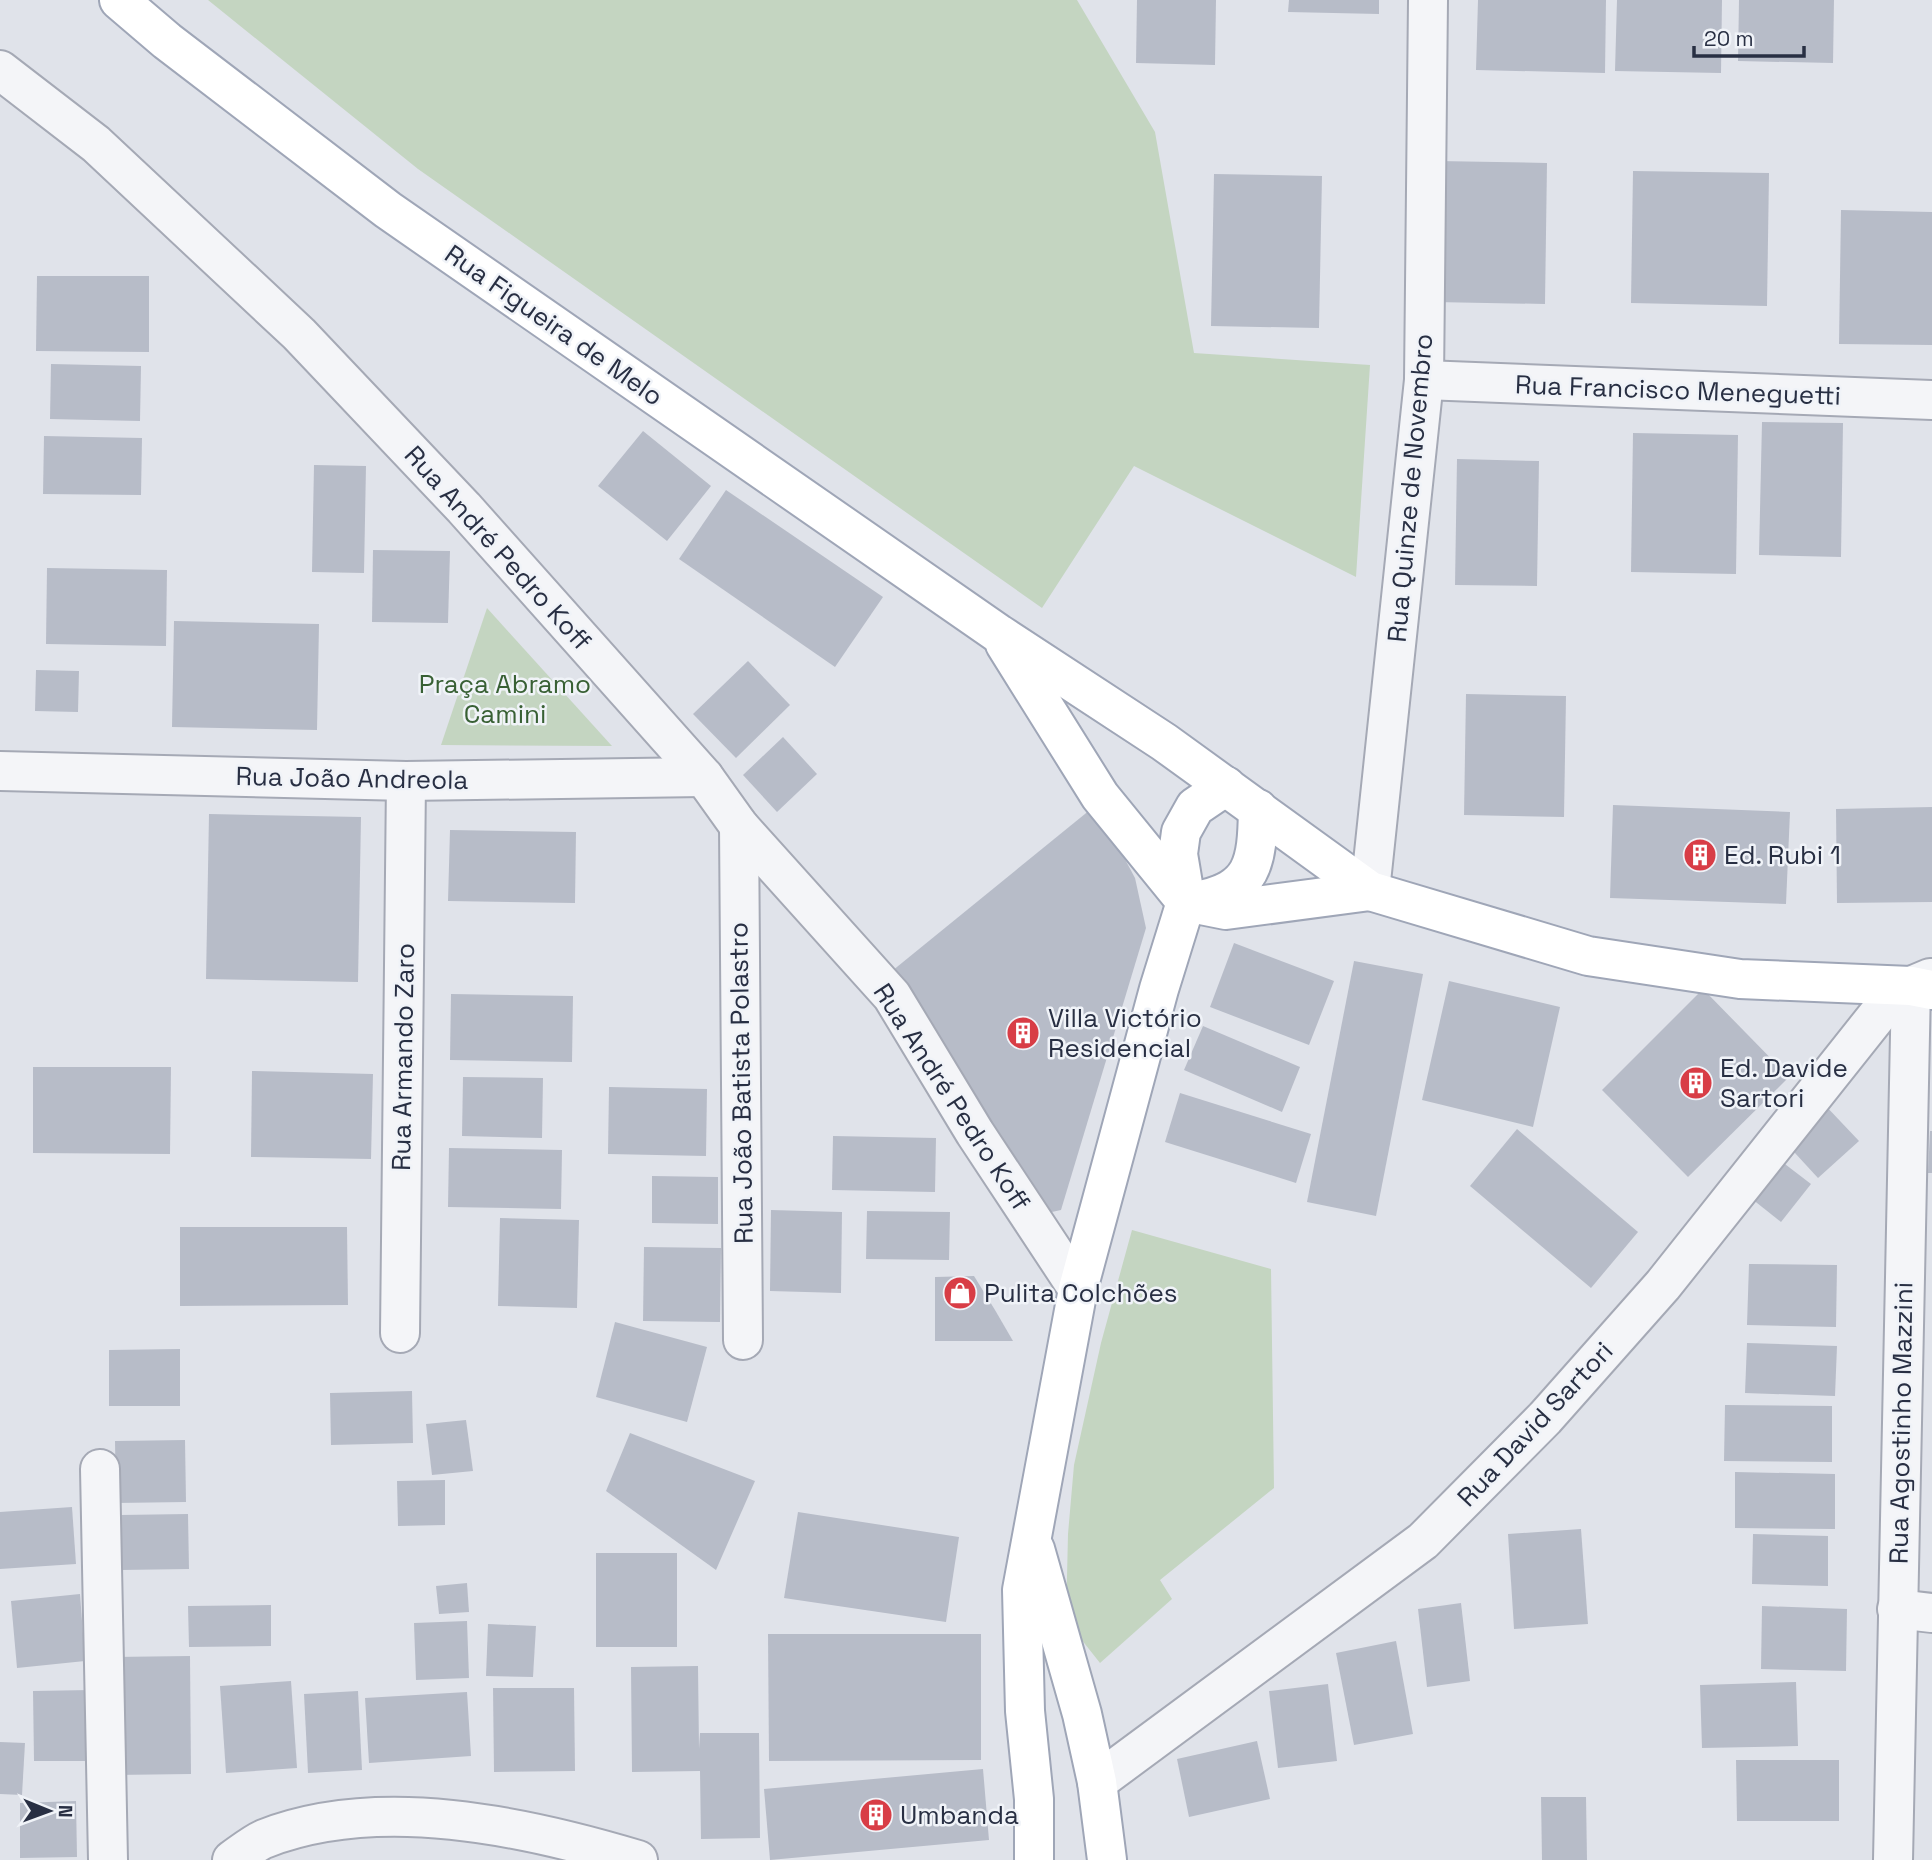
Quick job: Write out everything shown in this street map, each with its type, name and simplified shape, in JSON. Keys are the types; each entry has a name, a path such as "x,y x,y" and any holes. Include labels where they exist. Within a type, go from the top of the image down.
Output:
{"main road":[{"name":"Rua Figueira de Melo","path":"119,0 167,41 388,210 999,634 1226,786"},
{"name":"Rua Figueira de Melo","path":"999,634 1100,796 1186,902"},
{"path":"1034,1860 1034,1799 1022,1641 1022,1590 1078,1289 1159,989 1186,902 1178,866 1181,832 1195,807 1226,786 1370,891 1588,956 1740,979 1919,985"},
{"path":"1186,902 1222,896 1238,887 1249,870 1257,844 1258,809"},
{"path":"1186,902 1226,910 1370,891"},
{"path":"1032,1537 1082,1714 1097,1782 1107,1860"}],"street":[{"name":"Rua Quinze de Novembro","path":"1370,891 1424,380 1428,0"},
{"name":"Rua André Pedro Koff","path":"0,70 96,144 299,334 464,508 704,777 739,826 892,996 975,1133 1078,1289"},
{"name":"Rua Francisco Meneguetti","path":"1424,380 1932,400"},
{"name":"Rua João Andreola","path":"0,771 406,780 704,777"},
{"name":"Rua Armando Zaro","path":"400,1333 406,780"},
{"name":"Rua João Batista Polastro","path":"739,826 743,1340"},
{"name":"Rua Agostinho Mazzini","path":"1893,1860 1914,1611 1919,985"},
{"name":"Rua David Sartori","path":"1097,1782 1423,1541 1545,1418 1663,1286 1919,985"},
{"path":"100,1469 108,1860"},
{"path":"232,1860 262,1840 347,1818 466,1819 587,1845 639,1860"}],"green space":[{"path":"208,0 1077,0 1155,132 1194,353 1370,365 1356,577 1134,466 1042,608 418,169"},
{"name":"Praça Abramo Camini","path":"487,608 612,746 441,745"},
{"path":"1132,1230 1271,1269 1274,1488 1160,1580 1172,1599 1100,1663 1066,1620 1068,1534 1074,1465 1101,1343"}],"building":[{"path":"1137,0 1216,0 1215,65 1136,63"},
{"path":"1289,0 1379,0 1379,14 1288,12"},
{"path":"1478,0 1606,0 1605,73 1476,70"},
{"path":"1617,0 1722,0 1721,73 1615,71"},
{"path":"1739,0 1834,0 1833,63 1738,61"},
{"path":"1437,161 1547,163 1545,304 1434,302"},
{"path":"1633,171 1769,173 1767,306 1631,303"},
{"path":"1214,174 1322,176 1319,328 1211,326"},
{"path":"1841,210 1932,212 1932,345 1839,344"},
{"path":"37,276 149,276 149,352 36,351"},
{"path":"51,364 141,366 140,421 50,419"},
{"path":"1762,422 1843,423 1841,557 1759,555"},
{"path":"643,431 711,486 667,541 598,486"},
{"path":"1633,433 1738,435 1736,574 1631,572"},
{"path":"44,436 142,438 141,495 43,494"},
{"path":"1457,459 1539,461 1537,586 1455,585"},
{"path":"314,465 366,466 364,573 312,572"},
{"path":"726,490 883,597 835,667 679,559"},
{"path":"373,550 450,551 448,623 372,622"},
{"path":"47,568 167,570 166,646 46,644"},
{"path":"174,621 319,624 317,730 172,727"},
{"path":"748,661 790,705 736,758 693,714"},
{"path":"36,670 79,671 78,712 35,711"},
{"path":"1466,694 1566,696 1564,817 1464,815"},
{"path":"783,737 817,774 777,812 743,775"},
{"name":"Villa Victório Residencial","path":"1096,805 1135,878 1146,928 1061,1210 1047,1213 892,971"},
{"name":"Ed. Rubi 1","path":"1613,805 1790,812 1786,904 1610,898"},
{"path":"1932,807 1932,902 1837,903 1836,809"},
{"path":"209,814 361,817 358,982 206,979"},
{"path":"450,830 576,832 575,903 448,901"},
{"path":"1234,943 1334,981 1309,1045 1210,1007"},
{"path":"1354,961 1423,974 1376,1216 1307,1202"},
{"path":"1449,981 1560,1007 1533,1127 1422,1100"},
{"name":"Ed. Davide Sartori","path":"1703,989 1789,1077 1688,1177 1602,1090"},
{"path":"451,994 573,996 572,1062 450,1060"},
{"path":"1203,1026 1300,1067 1282,1112 1184,1070"},
{"path":"33,1067 171,1067 170,1154 33,1153"},
{"path":"252,1071 373,1074 371,1159 251,1157"},
{"path":"463,1077 543,1078 542,1138 462,1136"},
{"path":"609,1087 707,1089 706,1156 608,1154"},
{"path":"1180,1093 1311,1134 1296,1183 1165,1142"},
{"path":"1823,1103 1859,1141 1818,1178 1783,1140"},
{"path":"1517,1129 1638,1232 1591,1288 1470,1186"},
{"path":"1930,1131 1932,1173 1928,1173"},
{"path":"833,1136 936,1138 935,1192 832,1190"},
{"path":"449,1148 562,1150 561,1209 448,1207"},
{"path":"1777,1158 1811,1184 1781,1222 1747,1195"},
{"path":"652,1176 718,1177 718,1224 652,1223"},
{"path":"771,1210 842,1212 841,1293 770,1291"},
{"path":"867,1211 950,1212 949,1260 866,1259"},
{"path":"500,1218 579,1220 577,1308 498,1306"},
{"path":"180,1227 347,1227 348,1305 180,1306"},
{"path":"644,1247 721,1248 720,1322 643,1321"},
{"path":"1749,1264 1837,1265 1836,1327 1747,1325"},
{"name":"Pulita Colchões","path":"974,1276 1013,1341 935,1341 935,1277"},
{"path":"615,1322 707,1347 687,1422 596,1397"},
{"path":"1747,1343 1837,1346 1835,1396 1745,1393"},
{"path":"180,1349 180,1406 109,1406 109,1350"},
{"path":"412,1391 413,1443 331,1445 330,1393"},
{"path":"1725,1405 1832,1406 1832,1462 1724,1461"},
{"path":"466,1420 473,1471 432,1475 426,1424"},
{"path":"630,1433 755,1481 716,1570 606,1491"},
{"path":"185,1440 186,1502 116,1503 115,1441"},
{"path":"1735,1472 1835,1474 1835,1529 1735,1528"},
{"path":"445,1480 445,1525 398,1526 397,1481"},
{"path":"72,1507 76,1564 0,1569 0,1512"},
{"path":"798,1512 959,1537 946,1622 784,1598"},
{"path":"188,1514 189,1569 121,1570 120,1515"},
{"path":"1581,1529 1588,1624 1514,1629 1508,1534"},
{"path":"1753,1534 1828,1536 1828,1586 1752,1584"},
{"path":"596,1553 677,1553 677,1647 596,1647"},
{"path":"467,1583 469,1612 439,1614 436,1586"},
{"path":"80,1594 85,1661 17,1668 11,1601"},
{"path":"1461,1603 1470,1681 1427,1687 1418,1609"},
{"path":"271,1605 271,1646 189,1647 188,1606"},
{"path":"1762,1606 1847,1609 1846,1671 1761,1669"},
{"path":"467,1621 469,1678 416,1680 414,1623"},
{"path":"488,1624 536,1626 533,1677 486,1676"},
{"path":"768,1634 981,1634 981,1760 769,1761"},
{"path":"1396,1641 1413,1734 1354,1745 1336,1653"},
{"path":"190,1656 191,1774 114,1775 113,1657"},
{"path":"698,1666 699,1749 700,1733 759,1733 760,1838 701,1839 700,1771 632,1772 631,1667"},
{"path":"291,1681 297,1768 226,1773 220,1686"},
{"path":"1796,1682 1798,1746 1702,1748 1700,1685"},
{"path":"1328,1684 1337,1761 1278,1768 1269,1691"},
{"path":"493,1688 574,1688 575,1771 494,1772"},
{"path":"91,1690 92,1761 34,1761 33,1691"},
{"path":"358,1691 362,1770 308,1773 304,1694"},
{"path":"467,1692 471,1756 369,1763 365,1698"},
{"path":"1257,1741 1270,1799 1189,1817 1177,1759"},
{"path":"0,1742 25,1743 22,1795 0,1794"},
{"path":"1736,1760 1839,1760 1839,1821 1737,1821"},
{"name":"Umbanda","path":"983,1769 989,1840 770,1860 764,1789"},
{"path":"1541,1797 1586,1797 1587,1860 1542,1860"},
{"path":"76,1801 77,1857 20,1858 20,1803"}],"place":[{"name":"Ed. Rubi 1","path":"1700,855"},
{"name":"Villa Victório Residencial","path":"1023,1033"},
{"name":"Ed. Davide Sartori","path":"1696,1083"},
{"name":"Pulita Colchões","path":"960,1293"},
{"name":"Umbanda","path":"876,1815"}]}
